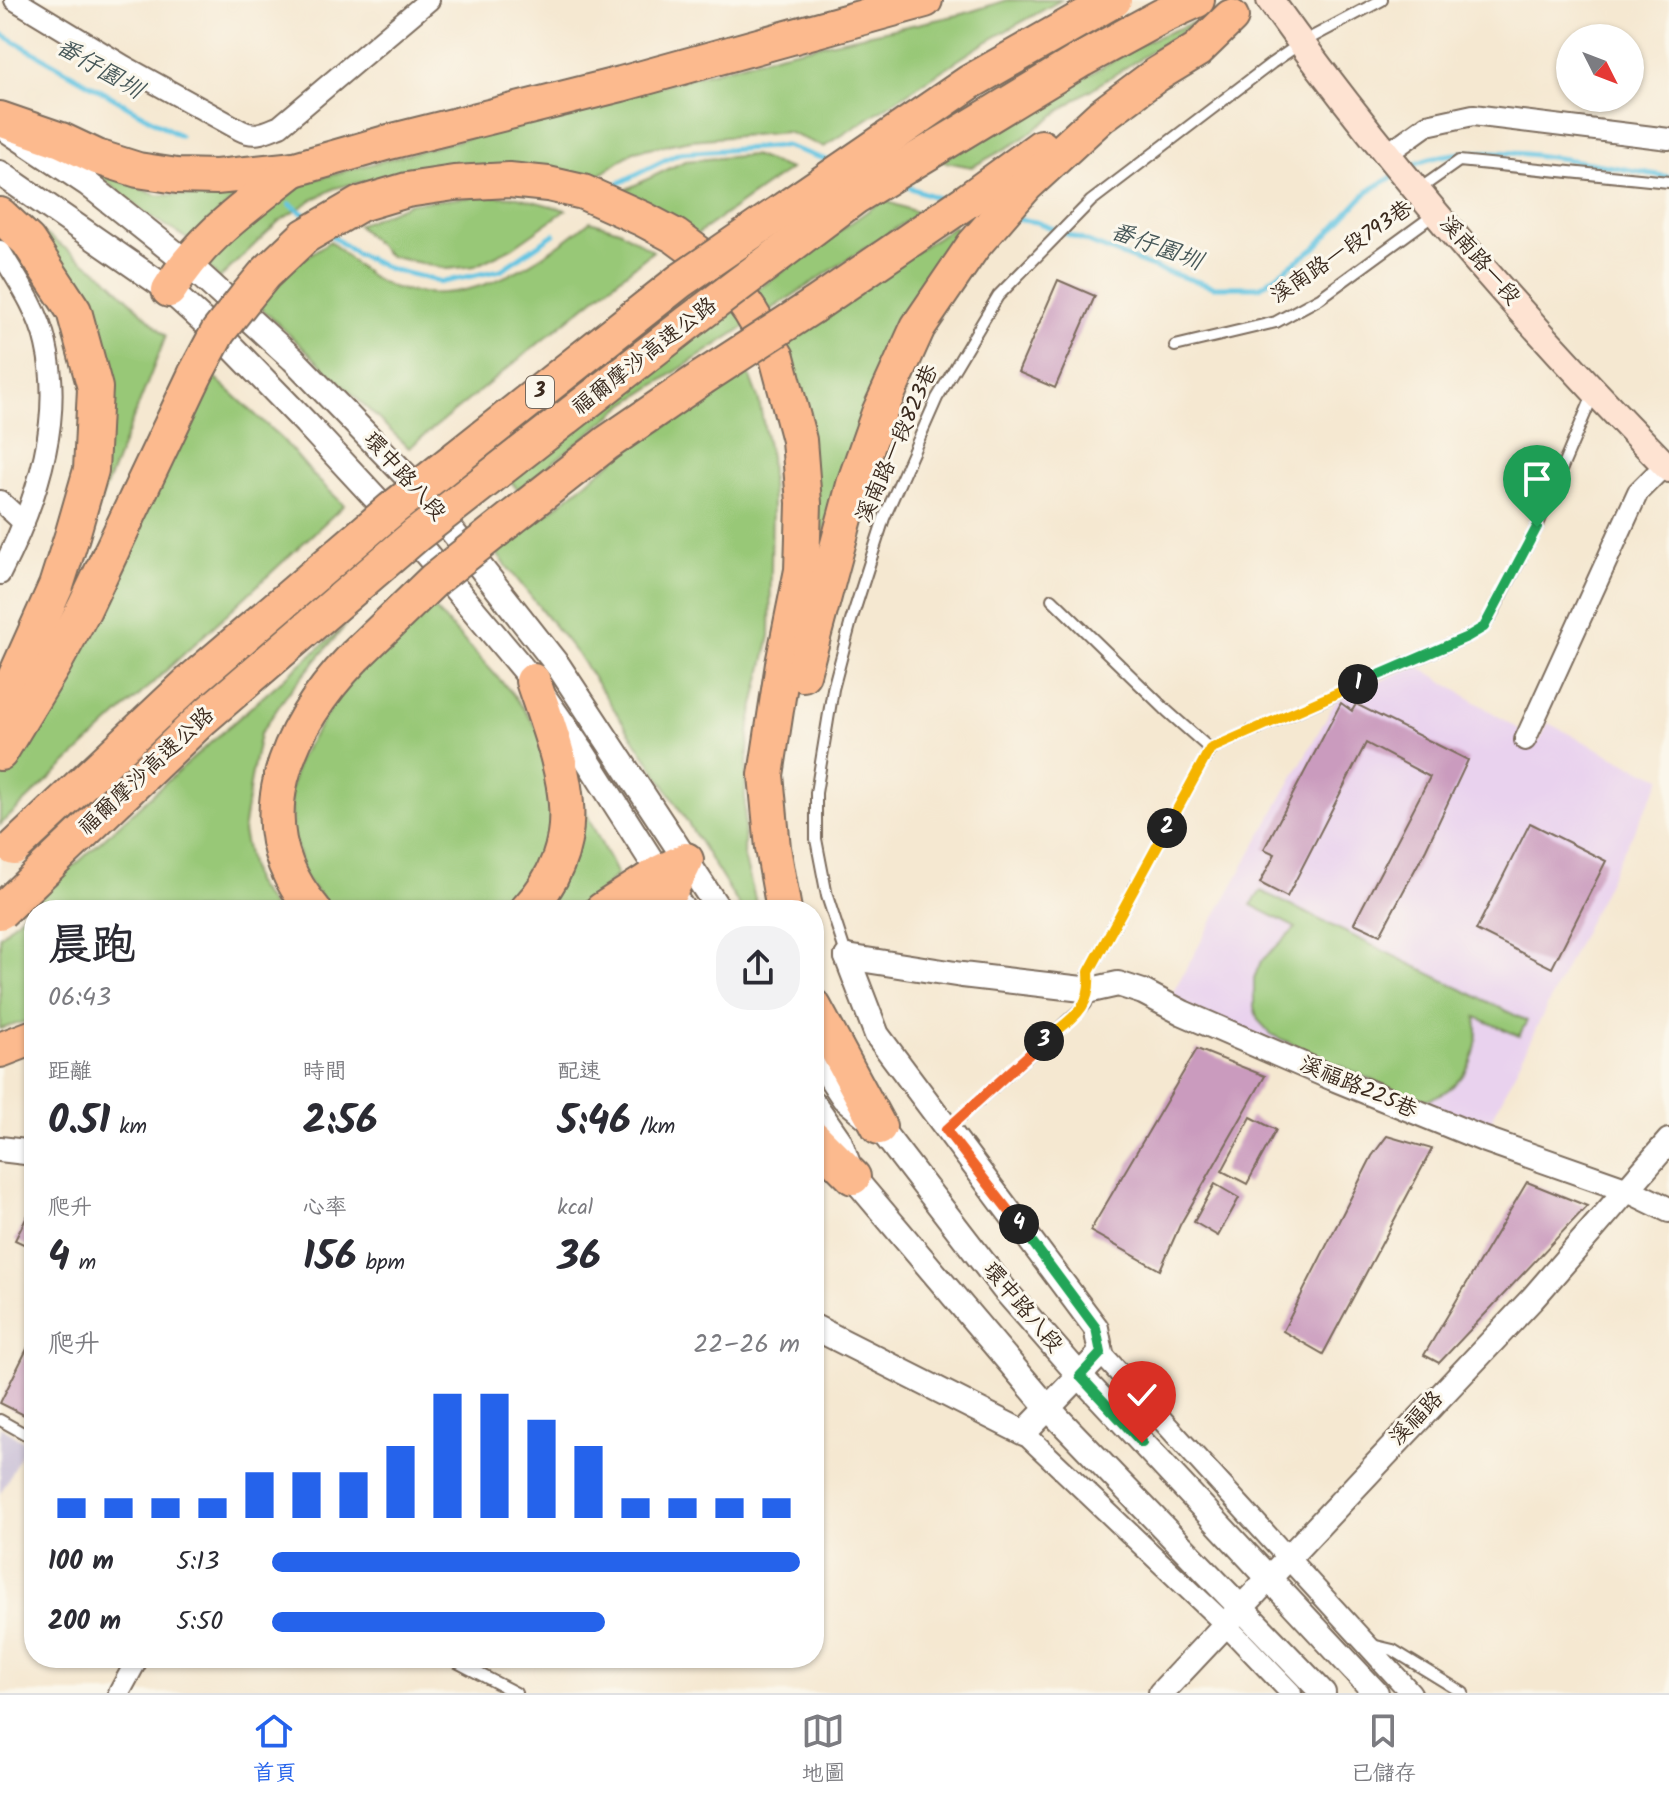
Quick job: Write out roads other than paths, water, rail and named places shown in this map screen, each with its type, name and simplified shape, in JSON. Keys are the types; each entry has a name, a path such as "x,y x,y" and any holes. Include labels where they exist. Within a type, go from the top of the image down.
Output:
{"highway":[{"path":"0,119 138,170 177,176 216,177 295,169 925,0"},
{"name":"福爾摩沙高速公路","path":"0,861 190,682 356,539 680,281 970,82 1114,0"},
{"name":"福爾摩沙高速公路","path":"0,912 203,718 392,555 689,322 855,197 1081,60 1197,0"},
{"path":"307,900 287,870 278,827 280,777 297,730 315,702 354,657 435,579 607,443 958,207 1110,94 1243,8"},
{"path":"773,848 803,669 855,481 879,413 918,327 973,246 1026,185 1101,116 1156,75 1197,50 1243,8"},
{"path":"178,276 227,222 295,169"},
{"path":"0,753 84,609 218,332 265,274 305,236 360,204 407,190 454,183 509,180 548,184 583,192 643,219 675,236 721,270 777,357 799,440 804,503 802,570 783,664 766,775 773,848 782,900"},
{"path":"0,215 28,241 74,311 95,388 91,470 72,536 56,586 0,711"},
{"path":"533,681 564,776 565,823 558,865 536,900"},
{"path":"634,900 670,889"},
{"path":"824,1025 879,1127"},
{"path":"0,1050 24,1041"},
{"path":"824,1148 853,1177"}],"main road":[{"name":"溪南路一段","path":"1270,0 1437,213 1594,393 1667,467"}],"street":[{"path":"15,0 124,66 248,135 258,135 280,126 429,0"},
{"path":"1391,156 1427,125 1473,115 1669,139"},
{"name":"環中路八段","path":"0,126 88,184 178,276 231,346 419,545 533,681 670,889 696,900"},
{"name":"環中路八段","path":"0,173 178,276 293,359 419,489 559,667 670,889"},
{"path":"0,251 22,287 46,341 52,394 40,474 24,523 0,574"},
{"path":"1525,740 1638,492 1667,467"},
{"path":"0,501 24,523"},
{"path":"847,957 877,1035 1096,1328 1101,1353 1411,1693"},
{"name":"溪福路225巷","path":"847,957 962,975 1091,990 1118,984 1143,992 1183,1013 1346,1084 1483,1139 1628,1190 1669,1210"},
{"name":"環中路八段","path":"824,1068 844,1098 879,1127 1003,1288 1080,1376 1376,1693"},
{"name":"環中路八段","path":"824,1118 839,1140 853,1177 1049,1409 1233,1616 1291,1693"},
{"name":"溪福路","path":"1161,1693 1533,1298 1669,1141"},
{"path":"0,1149 24,1152"},
{"path":"824,1332 1024,1433 1101,1353"},
{"name":"環中路八段","path":"1024,1433 1323,1693"},
{"path":"119,1693 133,1668"}],"lane":[{"name":"溪南路一段823巷","path":"847,957 827,896 816,839 816,793 833,689 851,621 884,518 937,398 998,296 1091,201 1301,43 1382,0"},
{"path":"1416,187 1459,161 1669,182"},
{"name":"溪南路一段793巷","path":"1175,346 1276,322 1331,290 1437,213"},
{"path":"946,1130 1086,1004 1091,990 1089,972 1210,749 1484,627 1537,527 1594,393"},
{"path":"1052,599 1210,749"},
{"path":"0,1420 24,1433"},
{"path":"1366,1644 1393,1650 1463,1693"},
{"path":"468,1668 516,1693"}],"waterway":[{"name":"番仔園圳","path":"0,33 180,136"},
{"name":"番仔園圳","path":"607,189 679,153 785,146 830,161"},
{"name":"番仔園圳","path":"1410,167 1436,157 1501,152 1573,160 1669,177"},
{"name":"番仔園圳","path":"1014,219 1036,222 1214,287 1260,287 1315,248 1368,191 1394,176"},
{"name":"番仔園圳","path":"900,184 943,200"},
{"name":"番仔園圳","path":"290,204 312,220"},
{"name":"番仔園圳","path":"332,236 355,253 389,269 442,282 501,270 554,234"}]}
